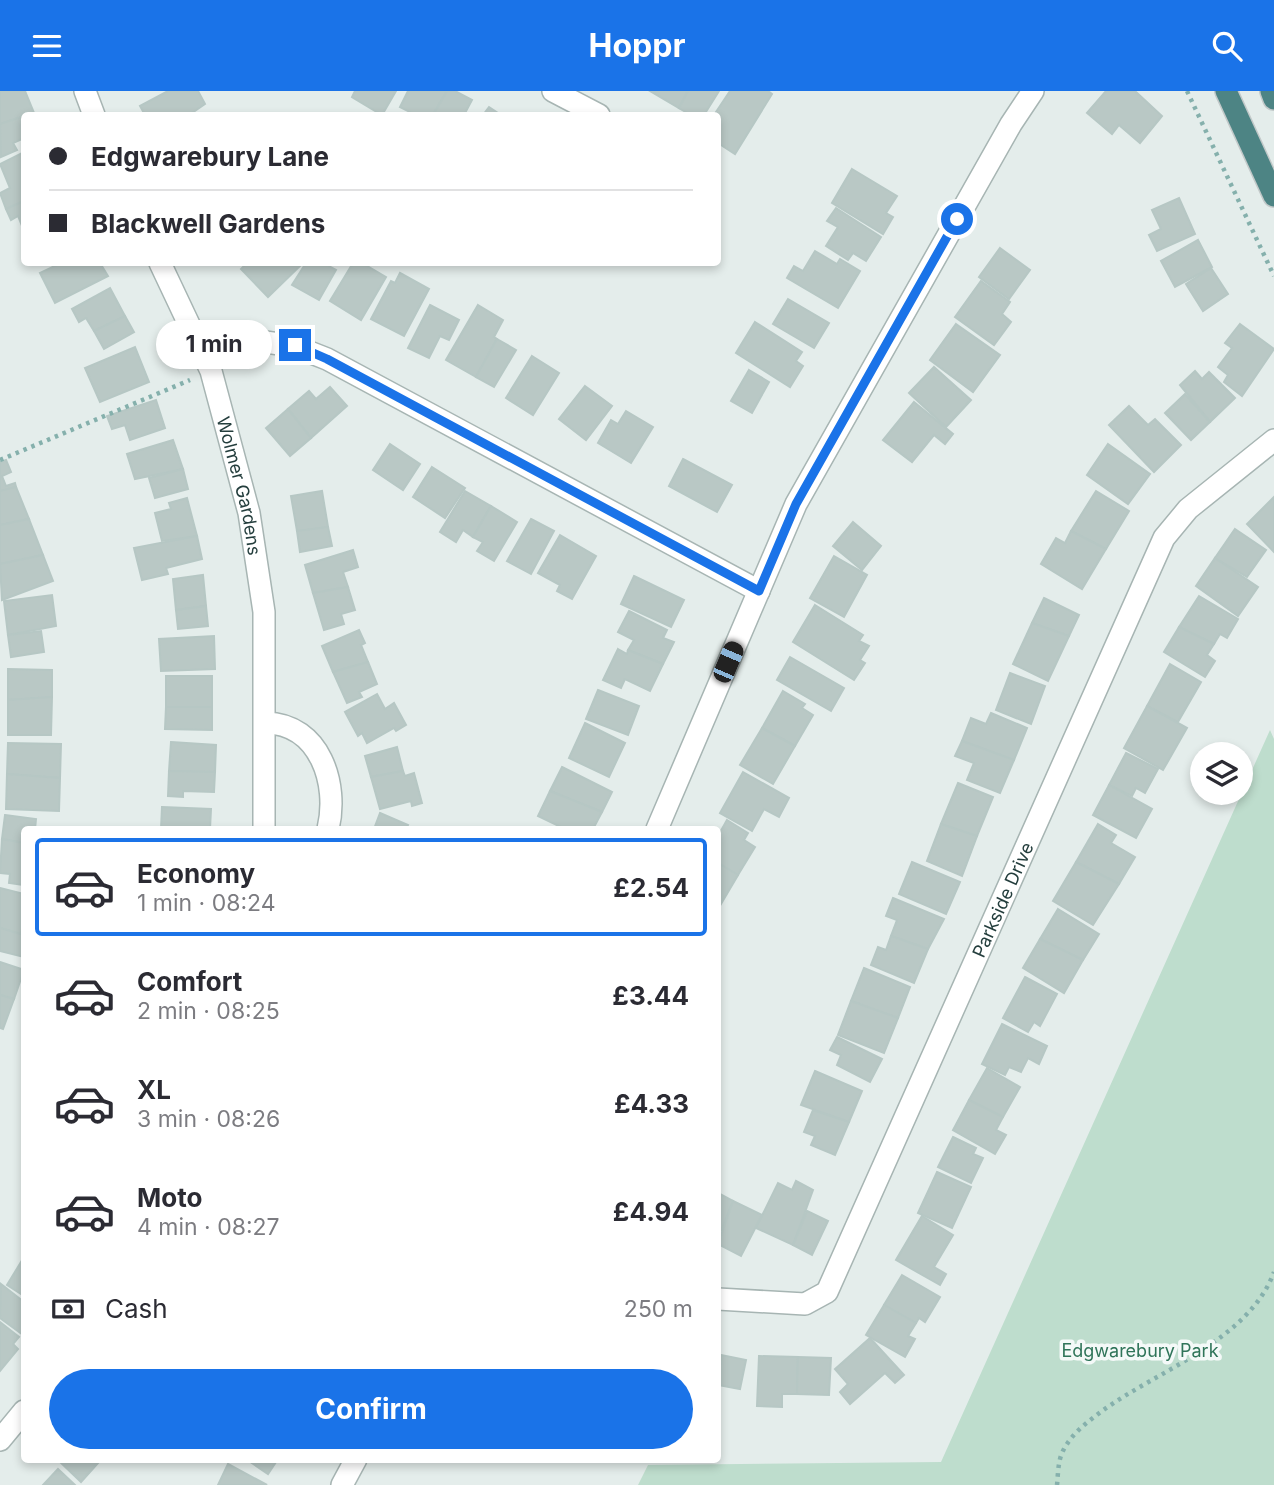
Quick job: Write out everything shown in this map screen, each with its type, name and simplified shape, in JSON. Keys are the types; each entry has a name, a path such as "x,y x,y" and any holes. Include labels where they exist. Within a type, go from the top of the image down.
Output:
{"highway":[{"path":"1226,91 1274,196"},
{"path":"1270,91 1274,99"}],"street":[{"path":"85,91 93,112"},
{"path":"553,91 593,112"},
{"path":"658,826 796,504 1004,136 1034,91"},
{"name":"Wolmer Gardens","path":"161,266 211,371 249,513 264,612 264,826"},
{"path":"197,344 260,339 295,345 327,359 759,591"},
{"name":"Parkside Drive","path":"721,1299 805,1304 827,1292 1164,538 1188,509 1274,440"},
{"path":"266,723 281,723 297,730 321,757 333,799 328,826"},
{"path":"0,1440 21,1415"},
{"path":"342,1485 354,1463"}],"path":[{"path":"1187,91 1274,276"},
{"path":"0,460 211,371"},
{"path":"1057,1485 1061,1454 1079,1428 1125,1394 1225,1335 1268,1287 1274,1272"}],"green space":[{"name":"Edgwarebury Park","path":"1270,730 1274,739 1274,1485 638,1485 648,1465 941,1462 1236,805 1253,805 1253,768"}],"building":[{"path":"0,91 25,91 34,112 21,112 21,117 0,124"},
{"path":"168,91 198,91 205,104 193,112 143,112 140,106"},
{"path":"355,91 396,91 384,112 377,112 352,97"},
{"path":"408,91 447,91 435,112 410,112 400,107"},
{"path":"447,91 455,91 472,100 466,112 435,112"},
{"path":"650,91 688,91 679,108"},
{"path":"688,91 719,91 706,112 686,112 679,108"},
{"path":"730,91 768,91 772,94 735,154 721,145 721,112 716,112"},
{"path":"1106,91 1135,91 1162,116 1140,143 1119,125 1112,134 1087,113"},
{"path":"21,117 21,139 13,143 17,150 1,157 0,124"},
{"path":"21,154 21,202 6,209 0,193 10,188 0,164"},
{"path":"852,169 897,196 886,213 893,217 883,234 832,203"},
{"path":"1179,198 1195,234 1157,251 1149,235 1161,229 1152,210"},
{"path":"21,202 21,224 18,216 11,220 6,209"},
{"path":"836,208 881,237 866,261 853,253 848,260 826,246 838,227 827,221"},
{"path":"1198,240 1212,267 1175,287 1161,261"},
{"path":"1000,248 1030,270 1009,299 979,277"},
{"path":"815,251 837,264 840,259 860,271 838,308 787,278 794,266 803,271"},
{"path":"55,266 102,266 108,276 55,303 40,273"},
{"path":"244,266 300,266 268,297 241,269"},
{"path":"304,266 329,266 336,270 319,300 292,285"},
{"path":"351,266 367,266 386,277 361,320 330,301"},
{"path":"1211,268 1228,294 1203,311 1186,284"},
{"path":"400,273 429,289 404,336 371,319 391,281 395,283"},
{"path":"981,281 1010,302 1002,314 1011,322 994,345 955,317"},
{"path":"110,288 125,316 94,331 86,318 79,322 72,309"},
{"path":"788,299 829,323 814,348 773,324"},
{"path":"430,305 459,320 449,340 440,336 429,358 408,348"},
{"path":"478,305 503,320 494,337 497,339 476,377 446,360"},
{"path":"125,316 134,332 104,349 94,331"},
{"path":"755,322 802,352 796,361 803,366 790,387 736,353"},
{"path":"956,324 1000,355 973,392 930,360"},
{"path":"1240,324 1274,349 1242,396 1224,382 1228,375 1218,367 1232,348 1225,343"},
{"path":"497,339 516,350 494,387 476,377"},
{"path":"135,347 149,382 100,402 85,368"},
{"path":"532,356 559,373 533,415 506,398"},
{"path":"934,367 971,400 946,427 909,393"},
{"path":"749,370 769,382 752,413 731,401"},
{"path":"1195,371 1202,379 1209,372 1235,398 1210,422 1180,385"},
{"path":"585,386 612,406 586,440 559,419"},
{"path":"330,387 347,406 311,438 288,409 309,391 316,399"},
{"path":"1185,394 1210,422 1191,440 1165,413"},
{"path":"156,400 165,428 130,440 125,425 112,429 107,416"},
{"path":"914,402 953,434 945,444 934,435 912,462 883,440"},
{"path":"1129,406 1148,425 1155,419 1181,445 1154,472 1109,425"},
{"path":"288,409 311,438 290,456 266,428"},
{"path":"626,411 653,427 631,463 598,443 611,420 618,424"},
{"path":"173,440 183,469 135,479 127,454"},
{"path":"390,444 420,464 403,490 373,470"},
{"path":"1108,444 1150,474 1128,504 1087,475"},
{"path":"683,459 732,485 717,512 669,486"},
{"path":"6,460 11,472 2,476 6,486 15,483 16,487 0,491 0,462"},
{"path":"432,467 465,488 445,518 413,497"},
{"path":"183,469 188,489 155,498 149,478"},
{"path":"16,487 29,519 0,525 0,491"},
{"path":"322,491 328,527 297,531 291,496"},
{"path":"465,491 491,506 473,537 463,530 456,542 440,532"},
{"path":"1096,491 1129,511 1106,549 1071,531"},
{"path":"1274,497 1274,552 1247,524"},
{"path":"187,498 197,536 162,541 155,513 171,509 169,503"},
{"path":"491,506 517,522 494,561 477,551 483,542 473,537"},
{"path":"29,519 43,555 0,564 0,525"},
{"path":"531,519 554,531 531,574 507,561"},
{"path":"853,522 881,546 862,570 833,546"},
{"path":"328,527 332,546 300,552 297,531"},
{"path":"1235,529 1266,550 1247,577 1215,558"},
{"path":"1071,531 1106,549 1082,589 1041,564 1056,538 1065,543"},
{"path":"560,535 596,556 572,599 557,591 560,585 538,573"},
{"path":"197,536 202,559 166,568 168,574 142,580 134,548"},
{"path":"353,550 358,567 343,572 348,587 313,593 305,565"},
{"path":"43,555 53,581 2,600 0,564"},
{"path":"834,556 867,575 844,617 810,598"},
{"path":"1215,558 1258,587 1238,616 1196,586"},
{"path":"203,575 206,606 176,610 173,579"},
{"path":"634,576 684,600 671,627 621,604"},
{"path":"348,587 355,610 341,614 344,624 324,630 313,593"},
{"path":"52,595 56,626 8,635 4,601"},
{"path":"1199,596 1238,619 1227,638 1220,634 1214,644 1179,627"},
{"path":"1044,598 1079,615 1069,636 1032,623"},
{"path":"815,605 863,635 859,641 869,646 860,660 865,663 854,680 793,642"},
{"path":"206,606 208,626 178,629 176,610"},
{"path":"629,611 667,630 663,638 674,642 663,664 628,650 634,640 618,632"},
{"path":"1032,623 1069,636 1048,681 1013,664"},
{"path":"1179,627 1214,644 1207,655 1215,661 1205,677 1164,652"},
{"path":"359,630 365,643 361,645 368,662 333,672 322,646"},
{"path":"41,631 44,652 11,657 8,635"},
{"path":"214,636 215,669 161,671 159,639"},
{"path":"618,649 627,654 628,650 663,664 650,691 625,679 621,688 603,680"},
{"path":"790,657 844,688 831,711 777,680"},
{"path":"368,662 377,684 359,692 362,697 347,703 333,672"},
{"path":"1170,664 1201,682 1178,722 1147,706"},
{"path":"8,669 52,670 52,697 8,700"},
{"path":"1010,673 1045,686 1031,724 996,710"},
{"path":"166,676 212,676 212,707 166,707"},
{"path":"598,690 639,706 628,735 586,719"},
{"path":"783,691 805,704 802,708 813,715 795,746 762,728"},
{"path":"377,694 385,709 394,703 406,725 396,731 394,728 367,743 362,733 358,736 345,712"},
{"path":"52,697 51,735 8,735 8,700"},
{"path":"1147,706 1187,728 1163,770 1124,748"},
{"path":"166,707 212,707 212,730 165,729"},
{"path":"991,713 1027,728 1014,760 962,741 971,718 986,724"},
{"path":"585,723 625,743 609,777 569,758"},
{"path":"762,728 795,746 773,784 740,765"},
{"path":"962,741 1014,760 1000,793 967,780 974,763 955,756"},
{"path":"171,742 216,745 215,772 169,771"},
{"path":"8,743 61,744 60,778 7,774"},
{"path":"397,747 403,771 371,777 365,756"},
{"path":"1126,753 1158,769 1145,793 1136,788 1132,796 1109,785"},
{"path":"562,767 612,792 602,812 550,791"},
{"path":"169,771 215,772 214,792 183,791 183,797 168,796"},
{"path":"403,771 405,776 414,773 422,803 412,806 411,801 380,809 371,777"},
{"path":"743,772 789,798 779,817 764,809 752,831 720,813"},
{"path":"7,774 60,778 59,811 6,809"},
{"path":"958,783 993,797 977,836 941,824"},
{"path":"1109,785 1152,809 1136,838 1093,815"},
{"path":"550,791 602,812 595,826 559,826 538,816"},
{"path":"162,807 211,809 210,826 161,826"},
{"path":"380,813 408,825 408,826 375,826"},
{"path":"5,815 36,819 35,826 21,826 21,842 2,839"},
{"path":"727,820 748,833 744,840 755,847 738,875 721,865 721,831"},
{"path":"941,824 977,836 962,876 927,861"},
{"path":"1098,824 1116,835 1111,843 1135,857 1119,884 1076,862"},
{"path":"2,839 21,842 21,885 9,883 10,874 0,873"},
{"path":"912,862 960,882 946,914 899,894"},
{"path":"1076,862 1119,884 1093,925 1053,901"},
{"path":"721,865 738,875 721,904"},
{"path":"0,888 21,893 21,934 0,928"},
{"path":"893,898 944,919 928,949 891,936 897,920 886,916"},
{"path":"1058,909 1099,934 1083,960 1040,939"},
{"path":"0,928 21,934 21,956 0,951"},
{"path":"891,936 928,949 914,983 871,965 878,947 886,950"},
{"path":"1040,939 1083,960 1064,993 1023,968"},
{"path":"0,962 21,969 21,979 14,999 0,995"},
{"path":"864,968 910,987 898,1018 851,1001"},
{"path":"1025,977 1057,994 1040,1026 1034,1022 1028,1032 1003,1018"},
{"path":"0,995 14,999 3,1029 0,1028"},
{"path":"851,1001 898,1018 884,1053 838,1035"},
{"path":"1002,1024 1047,1046 1039,1064 1028,1058 1021,1072 1009,1067 1005,1075 982,1064"},
{"path":"837,1037 882,1059 870,1082 837,1065 841,1055 830,1050"},
{"path":"987,1068 1020,1087 1003,1117 969,1100"},
{"path":"815,1071 862,1091 849,1122 801,1105"},
{"path":"969,1100 1003,1117 996,1130 1006,1135 995,1154 953,1130"},
{"path":"813,1110 849,1122 835,1155 811,1145 815,1136 804,1132"},
{"path":"953,1137 976,1148 973,1154 983,1158 971,1183 938,1167"},
{"path":"937,1172 971,1187 952,1228 918,1213"},
{"path":"796,1181 813,1190 793,1245 756,1228 778,1183 792,1190"},
{"path":"721,1195 733,1201 721,1231"},
{"path":"733,1201 762,1215 741,1256 721,1246 721,1235"},
{"path":"807,1211 828,1221 812,1255 793,1245"},
{"path":"922,1216 953,1235 934,1267 946,1274 940,1285 896,1260"},
{"path":"21,1262 21,1294 7,1285"},
{"path":"902,1275 940,1297 925,1322 919,1318 916,1323 884,1305"},
{"path":"1,1284 21,1300 21,1333 0,1318"},
{"path":"884,1305 916,1323 908,1336 915,1339 905,1357 866,1335"},
{"path":"0,1322 19,1337 13,1344 18,1349 0,1371"},
{"path":"870,1338 904,1375 895,1383 885,1373 850,1404 840,1392 848,1384 835,1369"},
{"path":"721,1355 746,1360 740,1389 721,1386"},
{"path":"759,1356 798,1357 797,1394 782,1394 782,1407 757,1406"},
{"path":"798,1357 831,1358 829,1395 797,1394"},
{"path":"61,1463 98,1463 81,1482"},
{"path":"252,1463 275,1463 268,1474"},
{"path":"228,1464 267,1485 218,1485"},
{"path":"58,1469 75,1485 43,1485"}],"route":[{"path":"295,345 327,359 759,591 796,504 957,219"}]}
